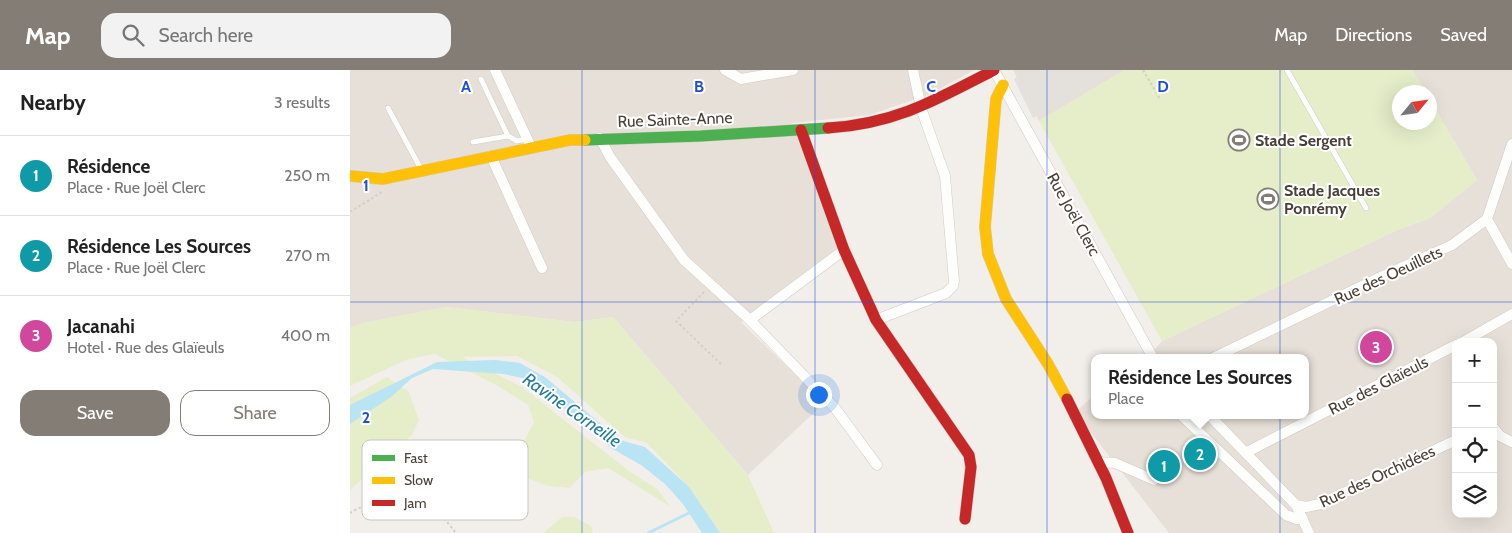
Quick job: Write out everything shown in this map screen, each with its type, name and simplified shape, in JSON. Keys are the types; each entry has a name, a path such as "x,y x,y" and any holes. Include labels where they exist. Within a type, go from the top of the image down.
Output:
{"street":[{"path":"495,70 529,143"},
{"path":"725,70 740,79 793,70"},
{"path":"876,320 946,293 953,286 954,280 945,176 921,108 913,70"},
{"name":"Rue Sainte-Anne","path":"350,176 368,179 383,178 491,156 529,143 861,126 921,108 994,70"},
{"name":"Rue Joël Clerc","path":"994,70 1152,354"},
{"path":"1003,85 996,99 985,242 1006,299 1052,372 1099,462 1128,533"},
{"path":"801,130 844,250 876,320 970,455 971,467 964,519"},
{"path":"600,138 610,157 684,260 750,320 840,414 877,465"},
{"path":"1512,144 1487,219 1512,264"},
{"path":"491,156 542,268"},
{"name":"Rue des Oeuillets","path":"1221,354 1387,274 1452,245 1487,219"},
{"path":"750,320 844,250"},
{"path":"1472,338 1512,314"},
{"name":"Rue des Glaïeuls","path":"1247,452 1452,348"},
{"path":"1185,419 1286,515 1303,519"},
{"path":"1214,419 1296,506 1310,533"},
{"path":"1494,428 1500,436 1512,442"},
{"name":"Rue des Orchidées","path":"1296,506 1306,507 1320,504 1452,442"},
{"path":"1099,462 1115,463 1154,480"}],"lane":[{"path":"1287,70 1366,208"},
{"path":"481,79 508,136 517,141 529,143"},
{"path":"388,108 421,170"},
{"path":"473,142 508,136"}],"path":[{"path":"1143,70 1160,100"},
{"path":"350,212 386,189"},
{"path":"710,285 676,321 721,364"},
{"path":"350,513 362,507"},
{"path":"444,520 456,533"}],"shaded area":[{"path":"350,70 974,70 928,95 869,115 792,123 837,248 741,322 824,403 748,475 613,317 574,322 446,307 363,323 350,328"},
{"path":"1013,70 1125,70 1039,121"},
{"path":"1030,70 1117,70 1033,118 1014,79"},
{"path":"1412,70 1512,70 1512,533 1169,533 1075,412 1091,398 1091,419 1309,419 1309,354 1151,354 1162,341 1393,232 1430,218 1477,180 1437,112 1437,85 1421,85"}],"green space":[{"name":"Stade Jacques Ponrémy","path":"1125,70 1412,70 1421,85 1392,85 1392,130 1437,130 1437,112 1477,180 1430,218 1393,232 1162,341 1039,121"},
{"path":"446,307 574,322 613,317 748,475 774,533 720,533 689,487 647,443 625,437 557,377 517,356 462,357 522,387 629,471 657,489 671,507 608,468 585,472 570,488 548,486 528,478 528,440 525,440 534,422 528,405 498,386 435,354 408,359 350,386 350,328 363,323"},
{"path":"387,377 409,392 419,420 412,435 406,440 362,440 362,479 350,490 350,398"},
{"path":"562,517 574,517 591,526 593,533 543,533"}],"water":[{"name":"Ravine Corneille","path":"495,360 520,363 545,377 620,440 645,447 689,487 720,533 702,533 683,504 665,484 641,465 611,448 584,422 522,378 504,374 433,369 412,378 391,397 350,424 350,405 437,362"}],"waterway":[{"path":"648,533 693,511"}],"traffic: fast":[{"path":"585,140 701,136 828,128"}],"traffic: slow":[{"path":"1003,85 996,99 985,227 988,254 1006,299 1048,364 1067,399"},
{"path":"350,176 383,179 570,140 585,140"}],"traffic: jam":[{"path":"828,128 852,126 895,116 934,100 994,70"},
{"path":"801,130 844,250 876,320 969,455 971,467 965,519"},
{"path":"1067,399 1106,478 1128,533"}],"place":[{"name":"Stade Sergent","path":"1239,140"},
{"name":"Stade Jacques Ponrémy","path":"1268,199"},
{"name":"Jacanahi","path":"1376,347"},
{"name":"Résidence Les Sources","path":"1200,454"},
{"name":"Résidence","path":"1164,466"}]}
